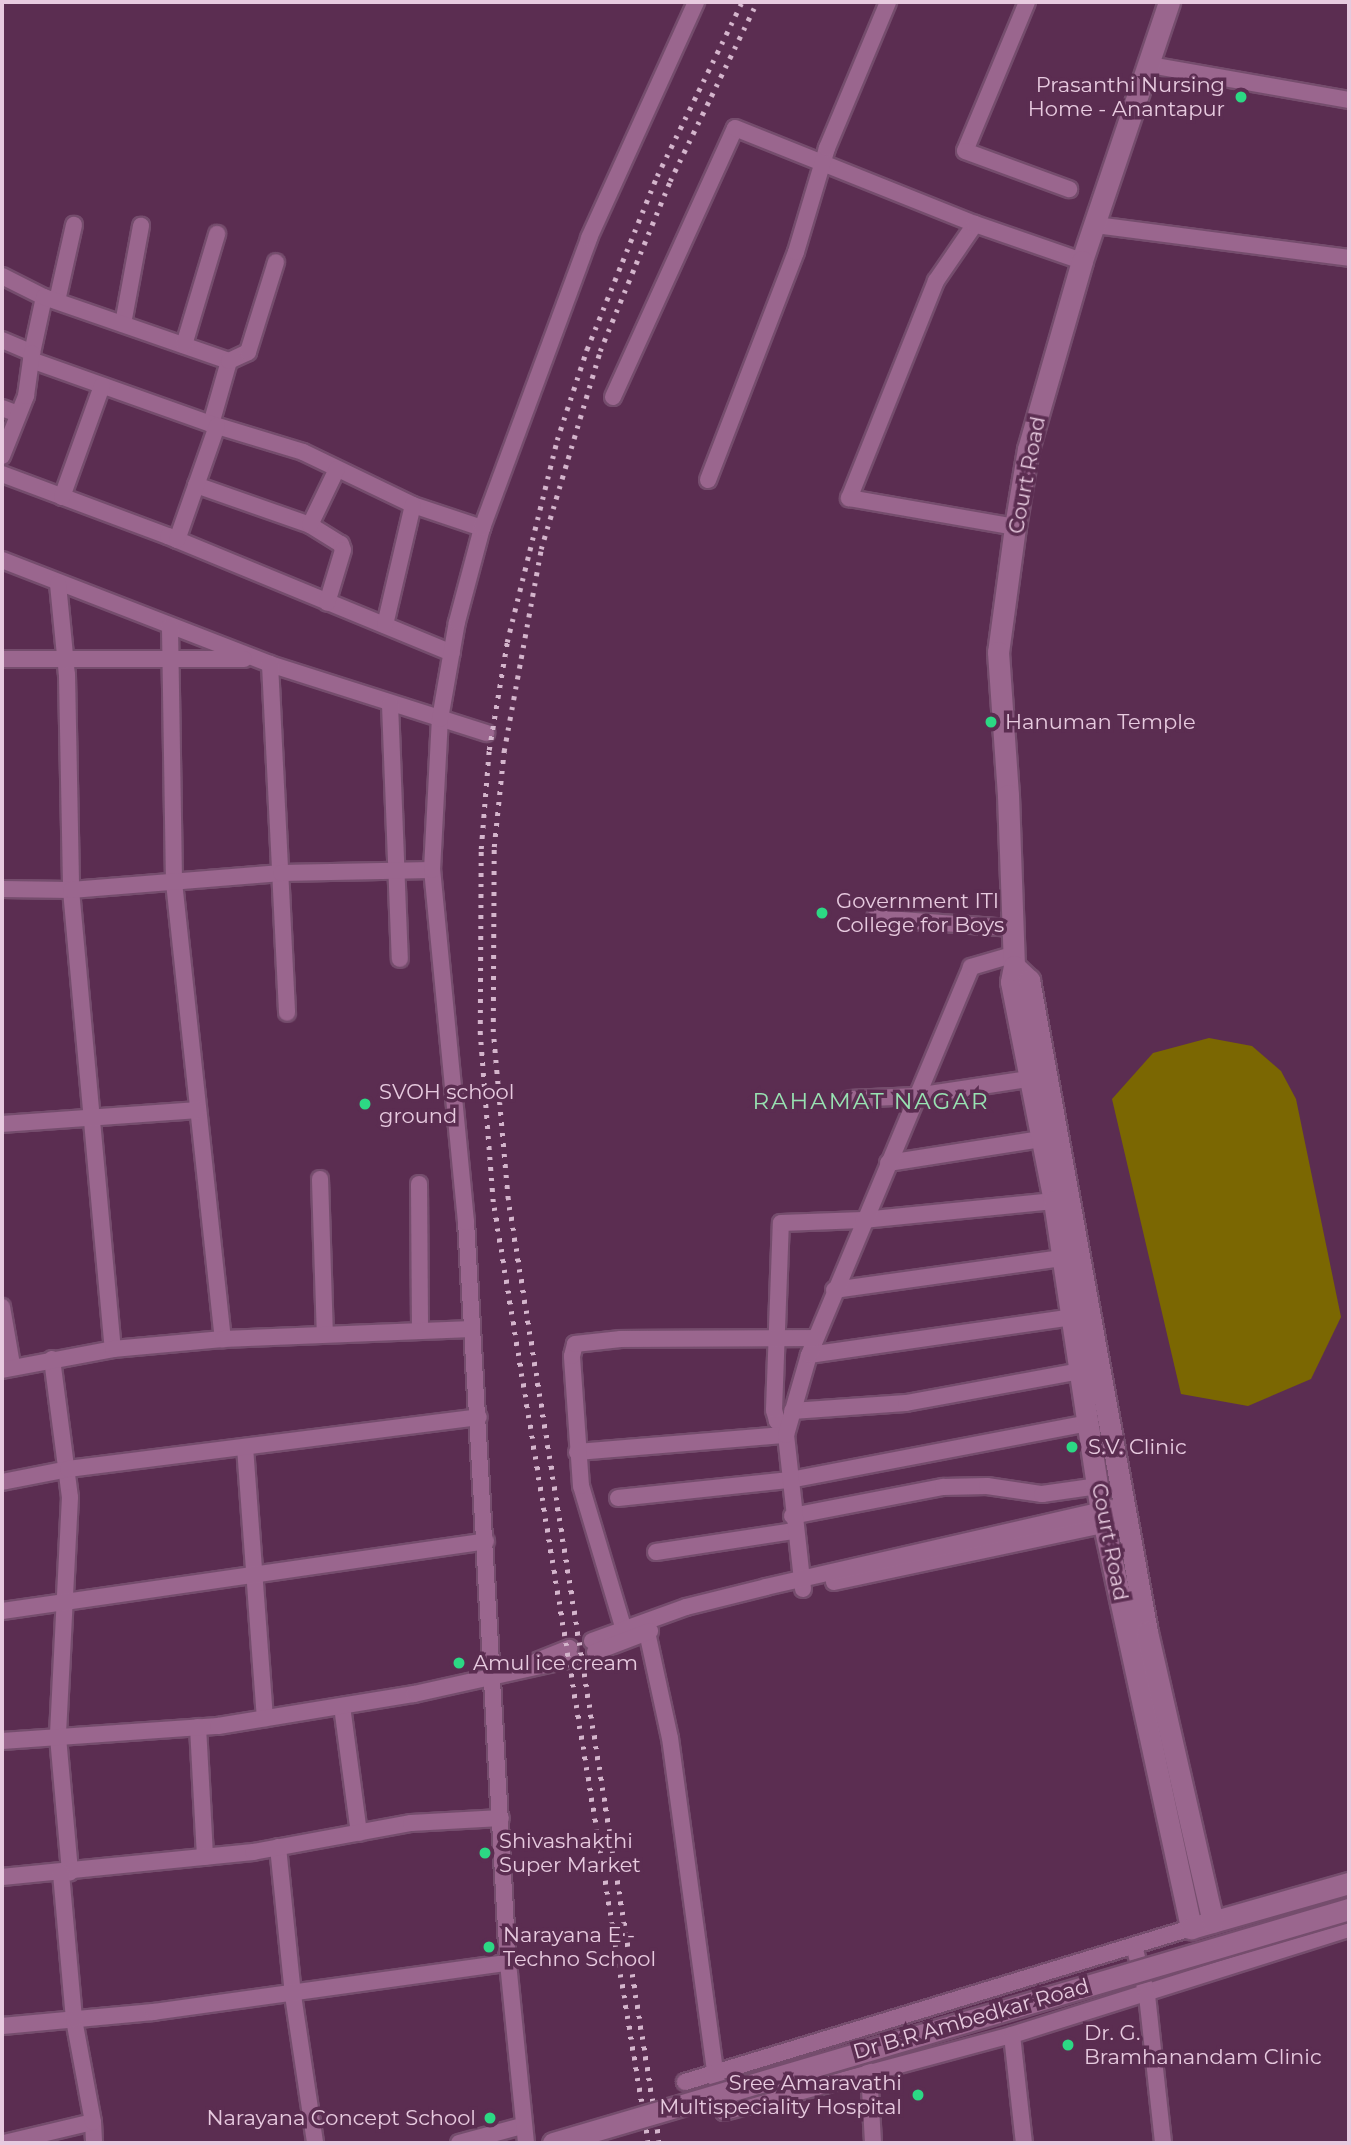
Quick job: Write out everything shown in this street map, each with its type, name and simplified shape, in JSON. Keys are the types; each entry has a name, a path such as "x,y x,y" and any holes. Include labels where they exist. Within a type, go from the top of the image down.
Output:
{"street":[{"path":"526,2143 522,2126 508,1963 479,1418 432,870 440,719 452,653 482,528 589,238 696,2"},
{"path":"708,480 796,252 825,162 888,2"},
{"path":"1027,2 965,152 1069,189"},
{"name":"Court Road","path":"1170,2 1082,261 1028,449 998,652 1012,928 1011,982 1054,1201 1103,1517 1191,1928"},
{"path":"1150,65 1349,100"},
{"path":"613,397 732,130 825,162 975,224 1082,261"},
{"path":"975,224 936,281 849,498 1015,527"},
{"path":"2,456 18,414 31,356 74,225"},
{"path":"1096,225 1349,258"},
{"path":"123,324 141,226"},
{"path":"184,345 217,234"},
{"path":"2,276 50,299 229,361 248,352 276,262"},
{"path":"2,340 31,356 102,386 214,425 303,452 413,505 482,528"},
{"path":"177,540 214,425 229,361"},
{"path":"62,497 102,386"},
{"path":"2,408 18,414"},
{"path":"310,525 338,469"},
{"path":"2,474 177,540 452,653"},
{"path":"196,485 310,525 343,547 327,603"},
{"path":"385,625 413,505"},
{"path":"2,560 263,662 486,733"},
{"path":"58,584 65,657 71,890 113,1349"},
{"path":"170,627 174,882 222,1339"},
{"path":"2,659 65,657 263,662"},
{"path":"263,662 281,873 287,1013"},
{"path":"390,704 400,959"},
{"path":"2,889 71,890 281,873 432,870"},
{"path":"875,918 1012,928"},
{"path":"802,1584 789,1480 788,1424 809,1355 863,1220 971,967 1013,961"},
{"name":"Court Road","path":"1013,961 1029,980 1125,1513 1213,1922"},
{"path":"850,1099 916,1096 1029,1079"},
{"path":"2,1124 198,1110"},
{"path":"888,1163 1041,1139"},
{"path":"320,1179 325,1334"},
{"path":"419,1184 420,1330"},
{"path":"788,1424 777,1421 774,1410 781,1223 863,1220 1054,1201"},
{"path":"834,1290 1062,1258"},
{"path":"2,1307 7,1368 113,1349 222,1339 472,1328"},
{"path":"809,1355 1072,1317"},
{"path":"624,1630 581,1486 577,1452 575,1344 621,1339 815,1338"},
{"path":"52,1359 68,1469 66,1601 58,1737 74,2020 93,2122 94,2143"},
{"path":"577,1452 788,1424 1081,1371"},
{"path":"2,1482 68,1469 479,1418"},
{"path":"618,1498 789,1480 1088,1423"},
{"path":"245,1447 265,1718"},
{"path":"656,1552 793,1524 943,1488 987,1486 1042,1494 1098,1486"},
{"path":"802,1584 594,1646 624,1630 686,1607 1125,1513"},
{"path":"2,1611 256,1572 486,1541"},
{"path":"647,1632 670,1738 715,2073 724,2112 869,2071 1012,2035 1147,1995 1349,1929"},
{"path":"2,1741 198,1727 265,1718 342,1706 527,1669 541,1658 570,1653"},
{"path":"342,1706 359,1833"},
{"path":"198,1727 205,1857"},
{"path":"2,1877 205,1857 411,1823 501,1818"},
{"path":"278,1847 292,1994 315,2143"},
{"path":"685,2082 1191,1928 1349,1883"},
{"name":"Dr B.R Ambedkar Road","path":"553,2143 1349,1909"},
{"path":"1133,1946 1147,1995 1163,2143"},
{"path":"2,2026 292,1994 508,1963"},
{"path":"1012,2035 1024,2143"},
{"path":"869,2071 873,2143"},
{"path":"4,2143 93,2122"},
{"path":"459,2143 522,2126"}],"shaded area":[{"path":"1209,1038 1252,1046 1281,1071 1296,1099 1341,1317 1311,1379 1248,1406 1181,1394 1112,1099 1153,1053"}],"railway":[{"path":"648,2143 493,1202 480,1034 481,849 489,750 507,642 557,440 587,349 657,176 742,2"},
{"path":"659,2143 508,1199 493,1032 494,847 504,751 541,549 600,351 670,181 757,2"}],"place":[{"name":"Prasanthi Nursing Home - Anantapur","path":"1241,97"},
{"name":"Hanuman Temple","path":"991,722"},
{"name":"Government ITI College for Boys","path":"822,913"},
{"name":"SVOH school ground","path":"365,1104"},
{"name":"S.V. Clinic","path":"1072,1447"},
{"name":"Amul ice cream","path":"459,1663"},
{"name":"Shivashakthi Super Market","path":"485,1853"},
{"name":"Narayana E - Techno School","path":"489,1947"},
{"name":"Dr. G. Bramhanandam Clinic","path":"1068,2045"},
{"name":"Sree Amaravathi Multispeciality Hospital","path":"918,2095"},
{"name":"Narayana Concept School","path":"490,2118"}],"district":[{"name":"RAHAMAT NAGAR","path":"871,1101"}]}
